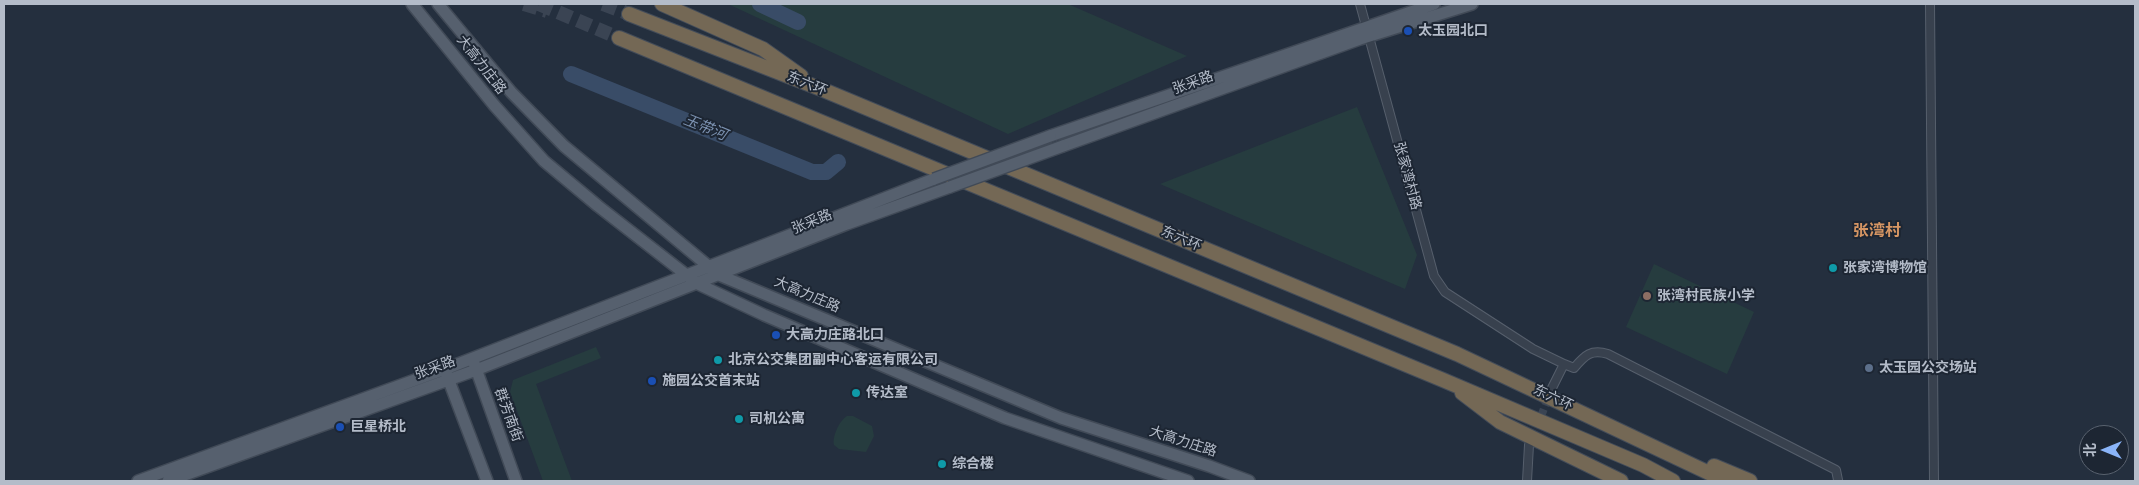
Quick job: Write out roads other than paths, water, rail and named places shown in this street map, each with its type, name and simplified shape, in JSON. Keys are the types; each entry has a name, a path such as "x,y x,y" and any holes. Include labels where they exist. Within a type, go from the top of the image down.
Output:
{"highway":[{"path":"662,4 763,50 820,89"},
{"name":"东六环","path":"629,14 820,89 1456,354 1569,405 1726,481"},
{"name":"东六环","path":"619,38 1443,380 1643,465 1673,481"},
{"path":"1443,380 1500,422 1621,481"},
{"path":"1569,405 1750,481"}],"main road":[{"name":"大高力庄路","path":"412,4 494,105 544,160 698,284 764,315 1005,418 1188,481"},
{"name":"大高力庄路","path":"438,4 512,92 564,146 719,275 1060,418 1209,466 1249,481"},
{"name":"张采路","path":"138,481 698,284 847,224 1063,146 1368,31 1434,4"},
{"name":"张采路","path":"474,364 708,267 1050,136 1368,31 1472,4"},
{"path":"764,315 759,305 761,300 770,296"},
{"name":"群芳南街","path":"474,364 516,481"},
{"name":"张采路","path":"168,481 446,374"},
{"path":"446,374 487,481"}],"street":[{"name":"张家湾村路","path":"1360,4 1434,276 1445,292 1533,349 1564,364"},
{"path":"1930,4 1934,481"},
{"path":"1551,390 1564,364 1574,368 1584,355 1596,350 1608,354 1836,470 1838,480"},
{"path":"1527,481 1529,445"}],"waterway":[{"name":"玉带河","path":"760,4 798,22"},
{"name":"玉带河","path":"571,74 812,172 826,172 838,162"}],"tunnel":[{"path":"524,4 547,11"},
{"path":"539,4 619,38"},
{"path":"603,4 629,14"},
{"path":"1532,439 1549,396"}],"place":[{"name":"太玉园北口","path":"1408,31"},
{"name":"张家湾博物馆","path":"1833,268"},
{"name":"张湾村民族小学","path":"1647,296"},
{"name":"大高力庄路北口","path":"776,335"},
{"name":"北京公交集团副中心客运有限公司","path":"718,360"},
{"name":"太玉园公交场站","path":"1869,368"},
{"name":"施园公交首末站","path":"652,381"},
{"name":"传达室","path":"856,393"},
{"name":"司机公寓","path":"739,419"},
{"name":"巨星桥北","path":"340,427"},
{"name":"综合楼","path":"942,464"}],"district":[{"name":"张湾村","path":"1877,232"}]}
